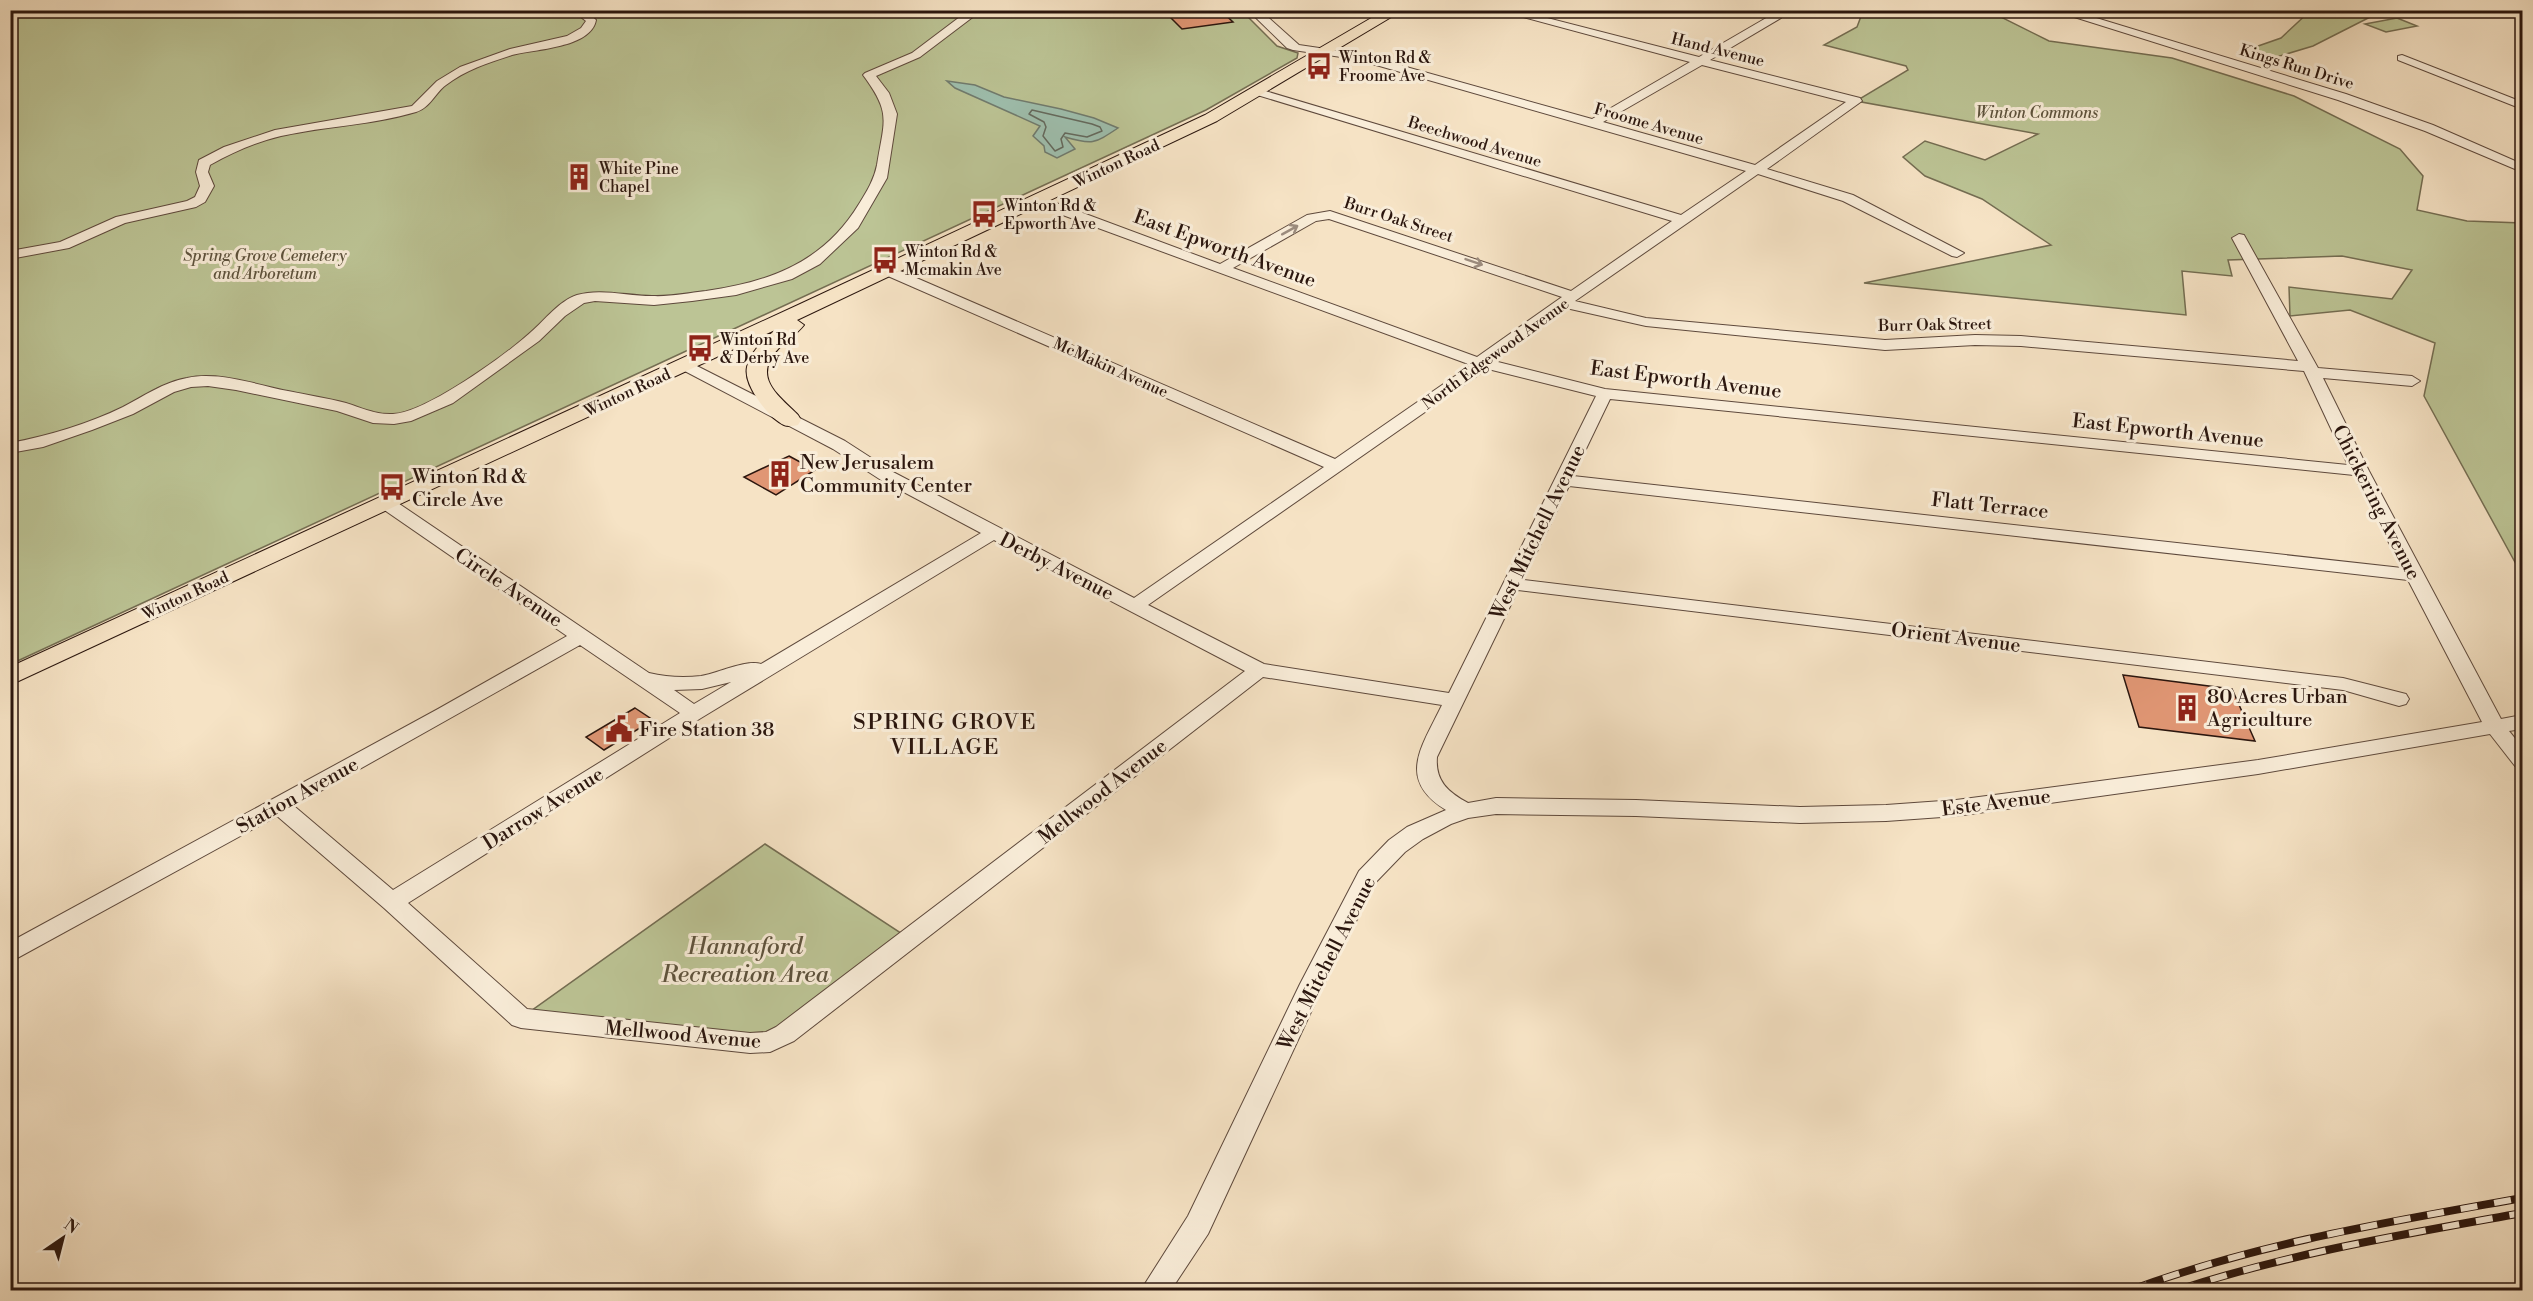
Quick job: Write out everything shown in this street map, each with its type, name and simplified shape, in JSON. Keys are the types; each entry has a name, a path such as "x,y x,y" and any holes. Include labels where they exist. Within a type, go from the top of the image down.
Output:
{"main road":[{"name":"Winton Road","path":"10,677 827,299 1211,118 1396,10"},
{"path":"790,420 762,390 757,369 760,358 767,348 827,299"}],"street":[{"path":"10,255 64,244 129,218 191,204 200,199 207,186 202,172 204,163 246,140 293,128 414,110 427,101 443,81 474,65 515,51 576,37 591,23 591,20 577,10"},
{"path":"10,448 37,443 86,427 127,411 168,389 189,382 208,381 236,384 341,407 373,418 402,418 447,400 534,338 560,313 580,299 595,297 654,301 692,297 736,291 787,276 814,261 853,225 881,177 891,114 883,93 869,75 916,55 977,10"},
{"name":"Froome Avenue","path":"1253,10 1291,46 1323,53 1356,56 1843,196 1957,253"},
{"name":"Hand Avenue","path":"1502,10 1856,101"},
{"name":"Kings Run Drive","path":"2057,10 2342,97 2429,128 2523,168"},
{"path":"1593,124 1777,16"},
{"path":"2402,58 2523,106"},
{"name":"Beechwood Avenue","path":"1258,92 1682,220"},
{"name":"North Edgewood Avenue","path":"1134,606 1335,465 1476,370 1485,357 1856,101"},
{"name":"East Epworth Avenue","path":"1035,200 1480,363 1605,394 2360,471"},
{"name":"Burr Oak Street","path":"1221,269 1312,218 1330,215 1568,300 1646,322 1885,345 2021,340 2412,381"},
{"name":"Chickering Avenue","path":"2239,238 2311,369 2360,471 2495,727 2523,761"},
{"name":"McMakin Avenue","path":"886,270 1335,465"},
{"name":"Derby Avenue","path":"684,365 840,445 887,476 994,533 1258,670 1454,700"},
{"name":"West Mitchell Avenue","path":"1465,811 1449,803 1437,793 1426,775 1427,757 1605,394"},
{"name":"Flatt Terrace","path":"1563,480 2414,575"},
{"name":"Circle Avenue","path":"386,503 694,713 994,533"},
{"name":"Orient Avenue","path":"1511,584 2343,684 2399,699"},
{"name":"Station Avenue","path":"10,953 581,636"},
{"name":"Circle Avenue","path":"632,671 650,680 674,684 700,683 788,657"},
{"name":"Mellwood Avenue","path":"279,805 392,902 520,1018 750,1043 770,1042 784,1034 910,939 1258,670"},
{"name":"Darrow Avenue","path":"392,902 694,713"},
{"name":"Este Avenue","path":"1465,811 1496,806 1636,808 1800,815 1886,813 1956,808 2258,767 2523,722"},
{"name":"West Mitchell Avenue","path":"1155,1290 1198,1225 1312,984 1367,877 1389,853 1415,833 1465,811"}],"green space":[{"name":"Spring Grove Cemetery and Arboretum","path":"1241,10 1277,46 1298,53 1297,58 1206,110 11,664 10,11"},
{"name":"Winton Commons","path":"1863,11 1989,11 2049,41 2172,58 2294,96 2400,149 2423,176 2417,210 2467,221 2522,223 2522,575 2424,396 2435,343 2350,310 2290,316 2289,287 2392,299 2412,270 2342,256 2228,260 2232,276 2182,271 2186,315 1864,283 2051,245 1982,199 1925,176 1903,157 1925,141 1985,160 2038,134 1856,101 1908,70 1906,66 1824,45 1857,27"},
{"path":"2310,11 2382,11 2313,46 2263,61 2238,53 2281,38"},
{"path":"2397,18 2417,26 2386,32 2365,24"},
{"name":"Hannaford Recreation Area","path":"765,844 910,939 770,1042 521,1018"}],"water":[{"path":"947,81 975,85 1004,97 1061,109 1094,118 1118,128 1093,142 1065,137 1075,149 1057,158 1045,152 1044,146 1033,136 1040,126 955,88"}],"building":[{"path":"1163,10 1220,10 1233,22 1182,29"},
{"name":"New Jerusalem Community Center","path":"789,456 815,470 776,495 744,477"},
{"name":"80 Acres Urban Agriculture","path":"2123,675 2232,689 2255,741 2139,727"},
{"name":"Fire Station 38","path":"635,708 653,720 604,750 586,737"}],"railway":[{"path":"2131,1290 2227,1259 2324,1235 2522,1198"},
{"path":"2178,1290 2305,1255 2522,1213"}],"place":[{"name":"Winton Rd & Froome Ave","path":"1319,66"},
{"name":"White Pine Chapel","path":"579,177"},
{"name":"Winton Rd & Epworth Ave","path":"984,214"},
{"name":"Winton Rd & Mcmakin Ave","path":"885,260"},
{"name":"Winton Rd & Derby Ave","path":"700,348"},
{"name":"New Jerusalem Community Center","path":"780,474"},
{"name":"Winton Rd & Circle Ave","path":"392,487"},
{"name":"80 Acres Urban Agriculture","path":"2187,708"},
{"name":"Fire Station 38","path":"619,729"}],"district":[{"name":"SPRING GROVE VILLAGE","path":"945,734"}]}
